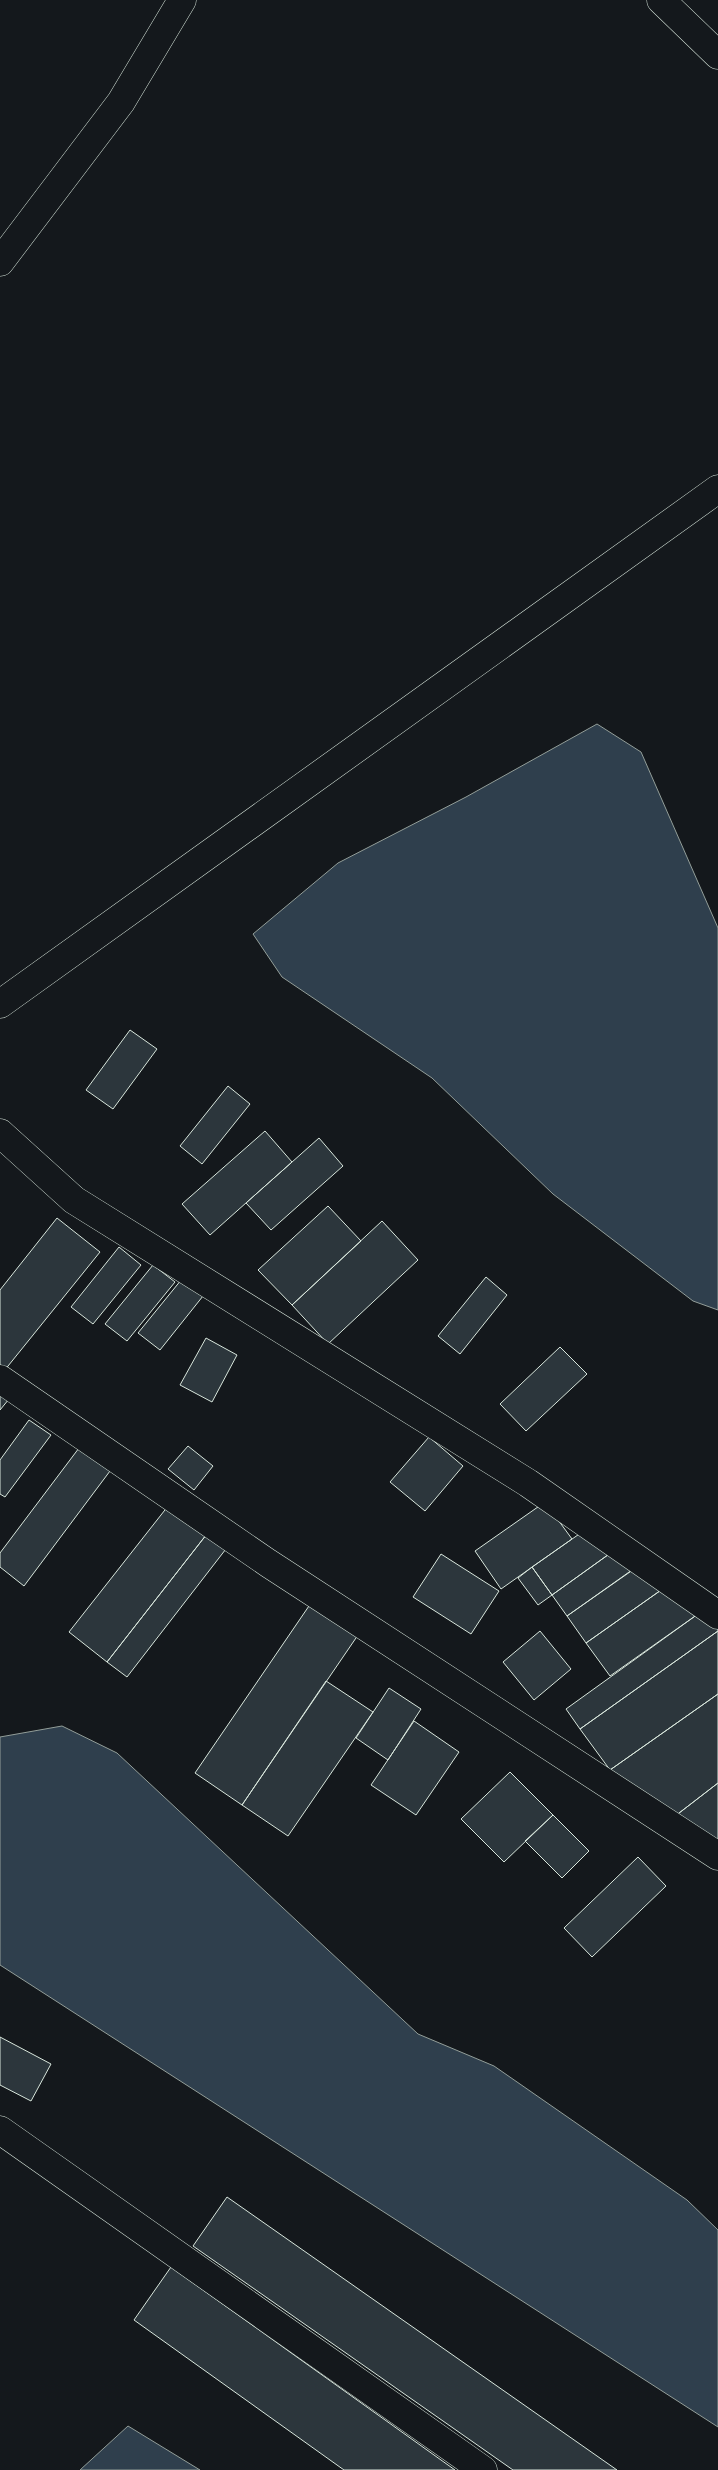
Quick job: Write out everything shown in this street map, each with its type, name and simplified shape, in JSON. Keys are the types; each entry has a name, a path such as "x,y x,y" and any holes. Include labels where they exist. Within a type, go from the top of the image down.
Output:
{"street":[{"path":"0,262 121,102 182,0"},
{"path":"661,0 718,55"},
{"path":"0,1004 718,489"},
{"path":"0,1133 74,1200 528,1483 718,1615"},
{"path":"0,1379 268,1563 718,1856"},
{"path":"0,2130 483,2470"}],"water":[{"path":"597,724 641,752 718,928 718,1310 693,1301 553,1194 432,1078 282,977 253,934 338,863 466,797"},
{"path":"62,1726 117,1753 418,2034 494,2066 687,2200 718,2230 718,2427 0,1965 0,1737"},
{"path":"128,2426 200,2470 80,2470"}],"building":[{"path":"130,1030 157,1049 113,1109 86,1090"},
{"path":"228,1086 250,1104 202,1164 180,1146"},
{"path":"265,1131 292,1162 210,1235 182,1204"},
{"path":"319,1138 343,1166 271,1230 246,1203"},
{"path":"328,1206 361,1241 292,1305 258,1270"},
{"path":"57,1218 100,1252 4,1371 0,1368 0,1290"},
{"path":"382,1221 418,1260 328,1344 292,1305"},
{"path":"119,1247 141,1265 93,1324 71,1307"},
{"path":"153,1265 175,1282 127,1341 105,1324"},
{"path":"186,1274 207,1291 160,1350 138,1333"},
{"path":"486,1277 507,1295 460,1354 438,1336"},
{"path":"206,1338 237,1355 212,1402 180,1385"},
{"path":"560,1347 587,1374 526,1431 500,1404"},
{"path":"0,1392 9,1399 0,1410"},
{"path":"29,1420 51,1435 5,1497 0,1494 0,1460"},
{"path":"429,1437 463,1466 425,1511 390,1482"},
{"path":"188,1446 213,1466 194,1490 168,1469"},
{"path":"79,1448 110,1471 24,1586 0,1567 0,1553"},
{"path":"172,1501 210,1530 107,1662 69,1632"},
{"path":"545,1502 572,1539 501,1589 475,1551"},
{"path":"210,1530 229,1545 127,1677 107,1662"},
{"path":"585,1530 612,1552 552,1595 532,1567"},
{"path":"612,1552 637,1567 567,1616 552,1595"},
{"path":"441,1554 499,1591 471,1634 413,1597"},
{"path":"639,1565 664,1588 586,1643 567,1616"},
{"path":"532,1567 552,1595 538,1605 518,1578"},
{"path":"664,1588 698,1614 610,1676 586,1643"},
{"path":"311,1603 358,1635 242,1805 195,1773"},
{"path":"698,1614 718,1627 718,1631 580,1729 566,1709"},
{"path":"540,1631 571,1669 534,1700 503,1662"},
{"path":"718,1631 718,1694 610,1770 580,1729"},
{"path":"326,1681 373,1712 288,1836 242,1805"},
{"path":"389,1688 421,1709 388,1760 356,1738"},
{"path":"718,1694 718,1783 670,1820 610,1770"},
{"path":"414,1721 459,1752 416,1815 371,1785"},
{"path":"510,1772 553,1815 504,1862 461,1819"},
{"path":"718,1783 718,1850 670,1820"},
{"path":"553,1815 589,1851 562,1878 525,1841"},
{"path":"638,1857 666,1886 592,1957 564,1928"},
{"path":"0,2037 51,2064 31,2101 0,2085"},
{"path":"227,2197 617,2470 513,2470 193,2246"},
{"path":"171,2267 455,2470 344,2470 134,2320"}]}
